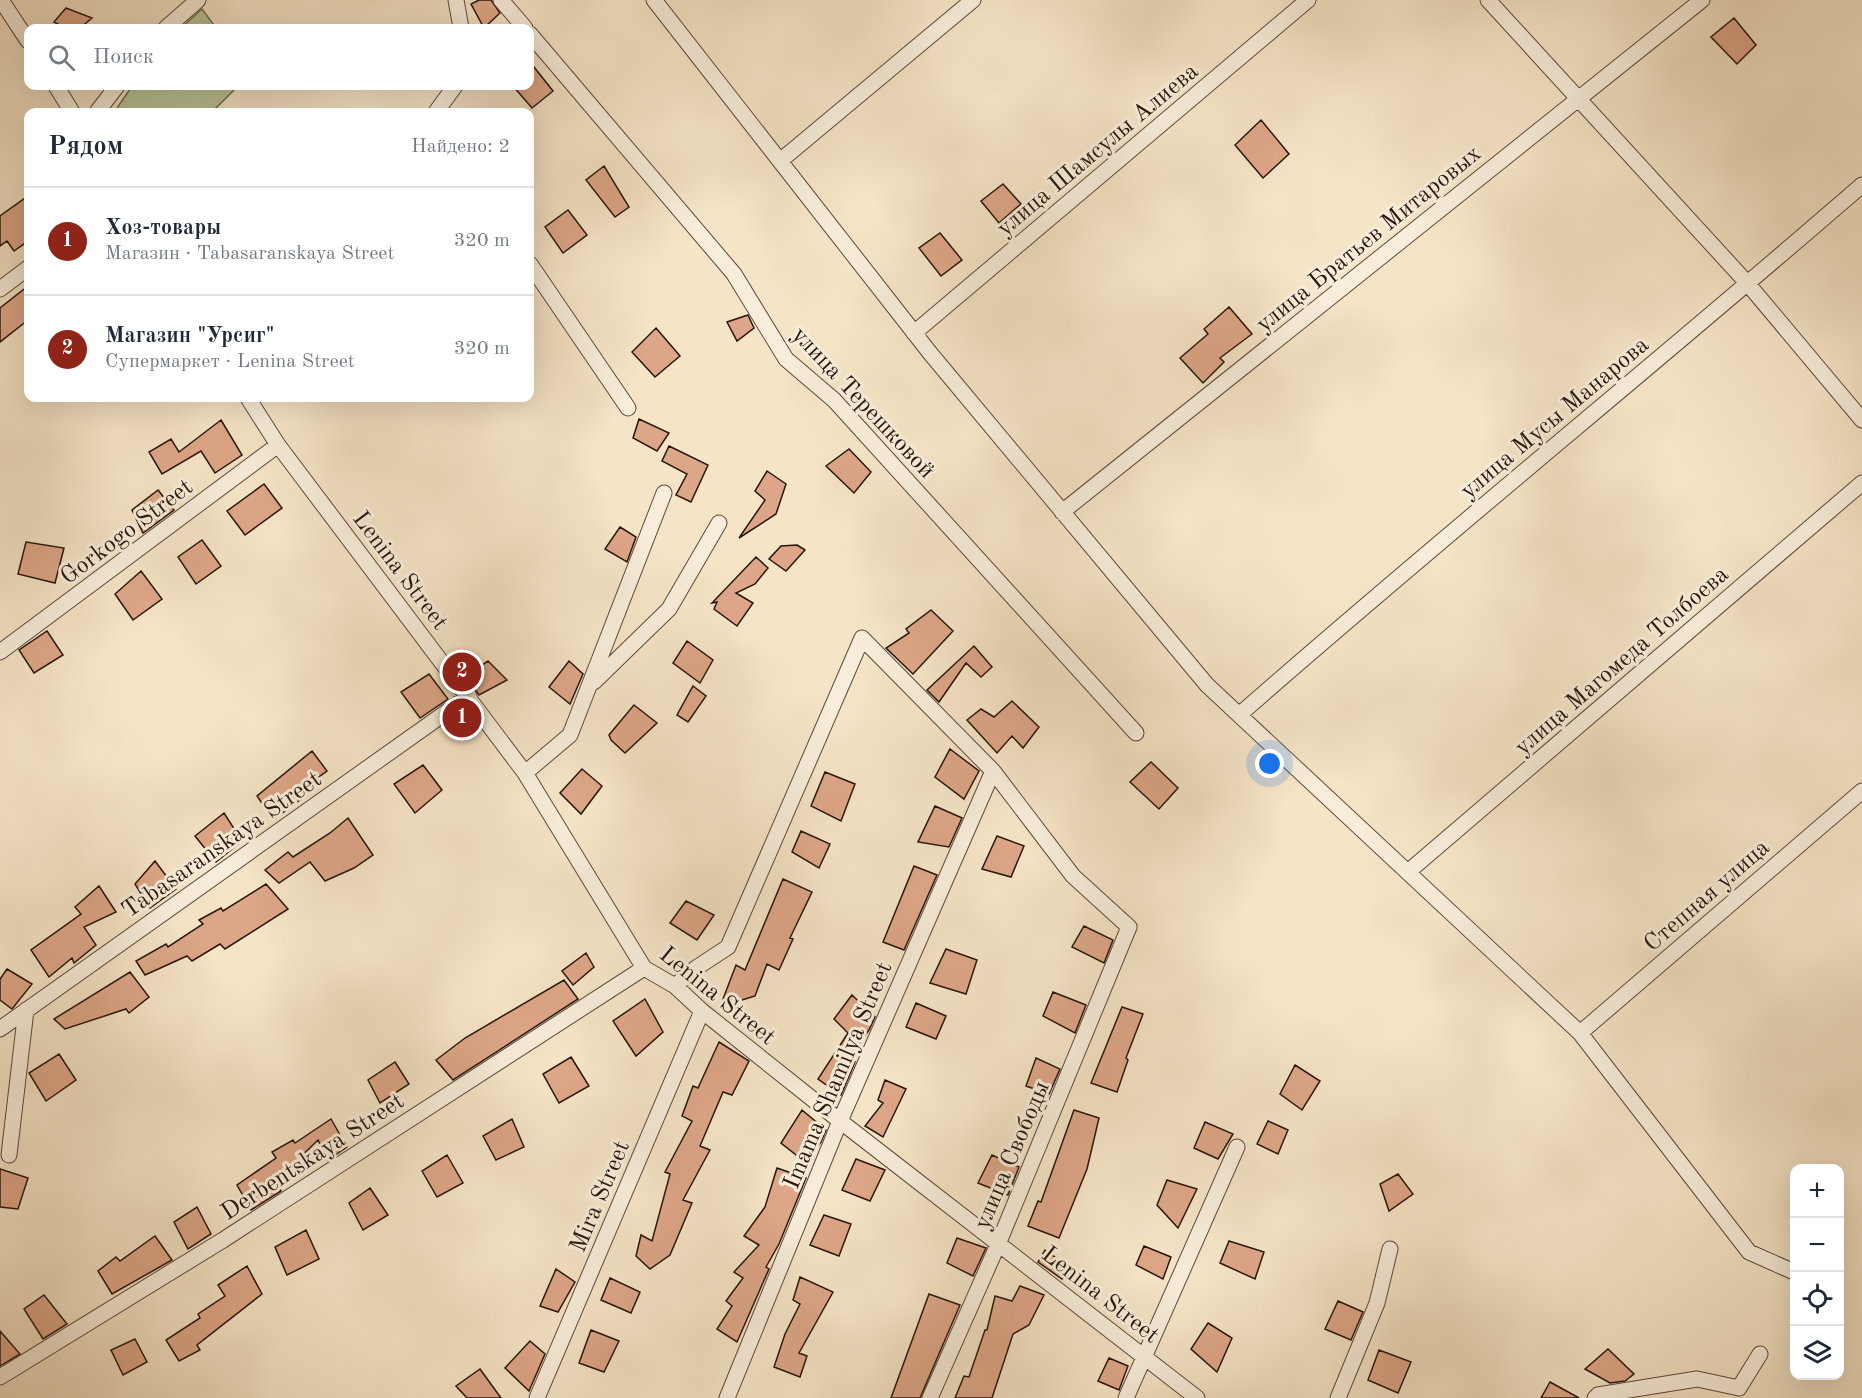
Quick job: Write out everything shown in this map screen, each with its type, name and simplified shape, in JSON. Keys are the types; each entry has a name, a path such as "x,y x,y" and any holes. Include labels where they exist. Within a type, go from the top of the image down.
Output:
{"street":[{"path":"1,0 24,35"},
{"path":"171,24 198,0"},
{"path":"456,0 460,24"},
{"path":"501,0 522,24"},
{"path":"654,0 914,333 1207,685 1580,1033 1749,1252 1790,1270"},
{"path":"780,161 973,0"},
{"name":"улица Шамсулы Алиева","path":"914,333 1308,0"},
{"path":"1488,0 1748,284 1862,420"},
{"name":"улица Братьев Митаровых","path":"1062,512 1702,0"},
{"name":"улица Терешковой","path":"534,39 734,274 786,359 834,400 1136,733"},
{"path":"58,90 70,108"},
{"path":"100,108 114,90"},
{"path":"439,108 452,90"},
{"name":"улица Мусы Манарова","path":"1239,715 1389,584 1748,284 1862,185"},
{"path":"534,270 628,408"},
{"path":"0,289 24,271"},
{"name":"Lenina Street","path":"250,402 278,446 525,772 644,968 675,986 702,1011 840,1121 999,1242 1197,1398"},
{"name":"Gorkogo Street","path":"0,652 278,446"},
{"name":"улица Магомеда Толбоева","path":"1408,871 1862,483"},
{"path":"525,772 570,735 591,685 625,587 664,493"},
{"path":"591,685 669,609 719,523"},
{"path":"675,986 696,968 728,947 862,638 993,771"},
{"name":"Tabasaranskaya Street","path":"0,1029 469,696"},
{"name":"улица Свободы","path":"930,1398 999,1242 1129,927 1073,876 993,771"},
{"name":"Imama Shamilya Street","path":"727,1398 840,1121 993,771"},
{"name":"Степная улица","path":"1580,1033 1862,791"},
{"name":"Derbentskaya Street","path":"0,1377 223,1240 644,968"},
{"path":"9,1155 26,1010"},
{"name":"Mira Street","path":"537,1398 702,1011"},
{"path":"1126,1398 1237,1147"},
{"path":"1338,1398 1377,1303 1390,1248"},
{"path":"1595,1398 1598,1395 1697,1379 1739,1389 1760,1354"}],"green space":[{"path":"202,9 213,24 185,24"},
{"path":"129,90 234,90 216,108 117,108"}],"building":[{"path":"479,0 491,0 500,13 488,24 482,24 471,4"},
{"path":"66,8 92,18 85,24 54,22"},
{"path":"1734,18 1756,45 1737,64 1711,37"},
{"path":"534,67 553,91 532,108 516,90 534,90"},
{"path":"1261,120 1289,154 1263,178 1235,145"},
{"path":"604,166 629,207 615,217 586,180"},
{"path":"1003,184 1021,204 999,223 981,201"},
{"path":"24,199 24,244 14,251 7,241 0,246 0,216"},
{"path":"568,210 587,235 563,253 545,227"},
{"path":"940,233 962,260 941,276 919,248"},
{"path":"24,289 24,323 0,342 0,308"},
{"path":"1229,307 1252,334 1220,358 1224,362 1203,383 1180,358 1208,334 1204,329"},
{"path":"748,315 754,328 737,341 727,322"},
{"path":"656,328 680,356 655,377 632,352"},
{"path":"639,419 669,433 657,451 633,438"},
{"path":"221,420 242,455 215,473 201,451 162,474 149,452 171,439 179,452"},
{"path":"669,446 708,465 691,502 676,495 687,474 662,461"},
{"path":"849,449 871,472 854,493 826,466"},
{"path":"767,471 786,484 776,514 739,538 765,500 755,491"},
{"path":"264,484 282,508 245,535 227,511"},
{"path":"158,490 174,510 143,533 132,510"},
{"path":"620,527 636,537 627,562 605,549"},
{"path":"202,540 221,566 196,584 178,557"},
{"path":"26,542 64,548 55,583 18,574"},
{"path":"797,545 805,550 786,571 769,559 781,546"},
{"path":"756,557 768,568 755,584 736,593 753,603 737,626 714,609 717,602 712,603"},
{"path":"141,571 162,599 133,620 115,594"},
{"path":"931,610 953,631 913,674 886,648 909,633 906,629"},
{"path":"47,631 63,655 34,673 19,650"},
{"path":"687,641 713,660 700,683 673,663"},
{"path":"974,646 992,667 981,677 966,663 939,702 927,690"},
{"path":"488,661 507,680 479,695 465,676"},
{"path":"569,661 583,674 570,704 549,687"},
{"path":"429,674 448,699 420,718 401,692"},
{"path":"693,686 706,696 688,722 677,715"},
{"path":"1012,701 1039,727 1023,748 1012,736 997,753 967,720 981,709 994,717"},
{"path":"634,705 657,723 625,753 611,740 609,735"},
{"path":"950,749 979,771 964,799 935,777"},
{"path":"312,751 327,771 297,793 301,799 273,820 257,796"},
{"path":"1151,762 1178,788 1159,809 1130,782"},
{"path":"423,765 442,790 415,813 394,784"},
{"path":"582,769 602,786 581,814 560,793"},
{"path":"825,772 855,784 841,821 811,806"},
{"path":"935,806 962,818 949,847 918,842"},
{"path":"224,813 242,841 216,862 195,836"},
{"path":"348,818 373,855 354,868 325,881 310,862 279,883 265,870 288,852 293,857 330,833"},
{"path":"801,831 830,844 819,868 792,852"},
{"path":"997,836 1024,846 1011,877 982,869"},
{"path":"155,861 176,889 150,908 135,884"},
{"path":"914,866 937,875 904,950 883,942"},
{"path":"783,879 812,892 790,938 793,939 779,970 767,964 755,996 742,1000 723,999 736,965 745,970"},
{"path":"266,884 288,909 225,949 220,944 192,961 187,956 145,975 136,961 166,944 168,947 203,924 199,920 221,908 223,911"},
{"path":"99,886 116,912 84,927 96,945 74,963 72,958 49,977 31,950 81,914 75,907"},
{"path":"686,901 714,915 697,940 670,923"},
{"path":"1084,926 1113,940 1104,963 1072,947"},
{"path":"946,949 977,960 966,994 930,983"},
{"path":"586,953 594,967 573,985 562,971"},
{"path":"7,969 32,984 12,1009 0,1000 0,979"},
{"path":"130,972 149,997 129,1013 126,1009 65,1029 54,1019"},
{"path":"564,980 578,999 453,1080 436,1060 465,1038"},
{"path":"1053,992 1086,1005 1075,1033 1043,1016"},
{"path":"852,995 875,1017 869,1030 849,1057 855,1062 841,1095 818,1079 848,1033 834,1019"},
{"path":"645,999 663,1032 636,1056 613,1021"},
{"path":"916,1003 946,1016 936,1039 906,1027"},
{"path":"1122,1007 1143,1014 1126,1058 1128,1060 1117,1092 1091,1083"},
{"path":"719,1042 749,1061 732,1095 723,1092 700,1146 710,1150 683,1200 692,1203 670,1255 650,1269 636,1256 641,1235 652,1241 670,1174 665,1172 692,1121 682,1116 693,1086 698,1088"},
{"path":"59,1054 76,1080 46,1101 29,1073"},
{"path":"571,1057 589,1086 559,1103 543,1074"},
{"path":"1036,1058 1060,1069 1049,1094 1026,1086"},
{"path":"395,1062 409,1084 380,1103 368,1080"},
{"path":"1295,1065 1320,1081 1302,1110 1280,1094"},
{"path":"885,1080 906,1089 883,1137 865,1126 883,1103 878,1100"},
{"path":"802,1110 826,1130 821,1142 805,1162 781,1143"},
{"path":"1074,1110 1099,1118 1087,1169 1059,1238 1028,1226 1038,1201 1041,1202"},
{"path":"331,1119 347,1147 328,1160 318,1140 275,1182 281,1191 251,1210 237,1185 276,1158 272,1152 293,1140 295,1143"},
{"path":"512,1119 524,1147 496,1160 483,1136"},
{"path":"1268,1121 1288,1130 1278,1154 1257,1144"},
{"path":"1205,1122 1233,1134 1218,1159 1194,1148"},
{"path":"447,1155 463,1183 437,1197 422,1171"},
{"path":"992,1155 1019,1167 1008,1195 978,1183"},
{"path":"856,1159 885,1170 870,1201 842,1190"},
{"path":"777,1168 806,1178 779,1244 766,1267 769,1269 737,1342 717,1329 732,1306 726,1301 743,1278 734,1272 759,1245 744,1236 765,1207"},
{"path":"0,1169 28,1178 18,1209 0,1207"},
{"path":"1398,1174 1413,1194 1389,1211 1380,1184"},
{"path":"1167,1180 1197,1189 1178,1228 1157,1205"},
{"path":"370,1188 388,1215 363,1230 349,1203"},
{"path":"197,1207 211,1234 188,1249 174,1222"},
{"path":"824,1215 851,1224 839,1256 810,1245"},
{"path":"306,1230 319,1259 287,1275 275,1247"},
{"path":"155,1236 172,1260 112,1294 98,1271 116,1257 120,1261"},
{"path":"957,1238 986,1248 973,1276 947,1263"},
{"path":"1229,1241 1264,1252 1255,1279 1220,1263"},
{"path":"1144,1246 1171,1257 1163,1279 1136,1265"},
{"path":"1045,1250 1072,1269 1062,1279 1038,1262"},
{"path":"247,1266 262,1294 197,1345 200,1350 179,1361 166,1340 200,1318 198,1314 225,1296 218,1285"},
{"path":"556,1269 575,1282 558,1312 540,1306"},
{"path":"800,1277 833,1292 799,1353 807,1356 800,1377 774,1367 785,1334 800,1304 793,1300"},
{"path":"610,1278 640,1292 631,1313 601,1300"},
{"path":"1020,1286 1044,1295 1029,1325 1013,1334 992,1398 955,1398 964,1376 969,1377 985,1330 987,1330 995,1296 1012,1301"},
{"path":"929,1294 960,1305 920,1398 891,1398"},
{"path":"44,1295 67,1324 43,1339 24,1309"},
{"path":"1338,1301 1363,1312 1351,1340 1325,1329"},
{"path":"1208,1323 1232,1338 1217,1372 1191,1349"},
{"path":"591,1330 619,1341 604,1372 579,1363"},
{"path":"0,1331 20,1354 0,1366"},
{"path":"135,1339 147,1362 123,1375 111,1350"},
{"path":"530,1341 545,1354 529,1391 505,1368"},
{"path":"1608,1349 1634,1374 1625,1381 1610,1383 1585,1369"},
{"path":"1379,1350 1411,1362 1398,1393 1368,1380"},
{"path":"1109,1358 1128,1366 1119,1390 1098,1381"},
{"path":"480,1369 501,1398 467,1398 456,1386"},
{"path":"1550,1382 1579,1398 1541,1398"}],"place":[{"name":"Магазин \"Урсиг\"","path":"462,672"},
{"name":"Хоз-товары","path":"462,718"}]}
